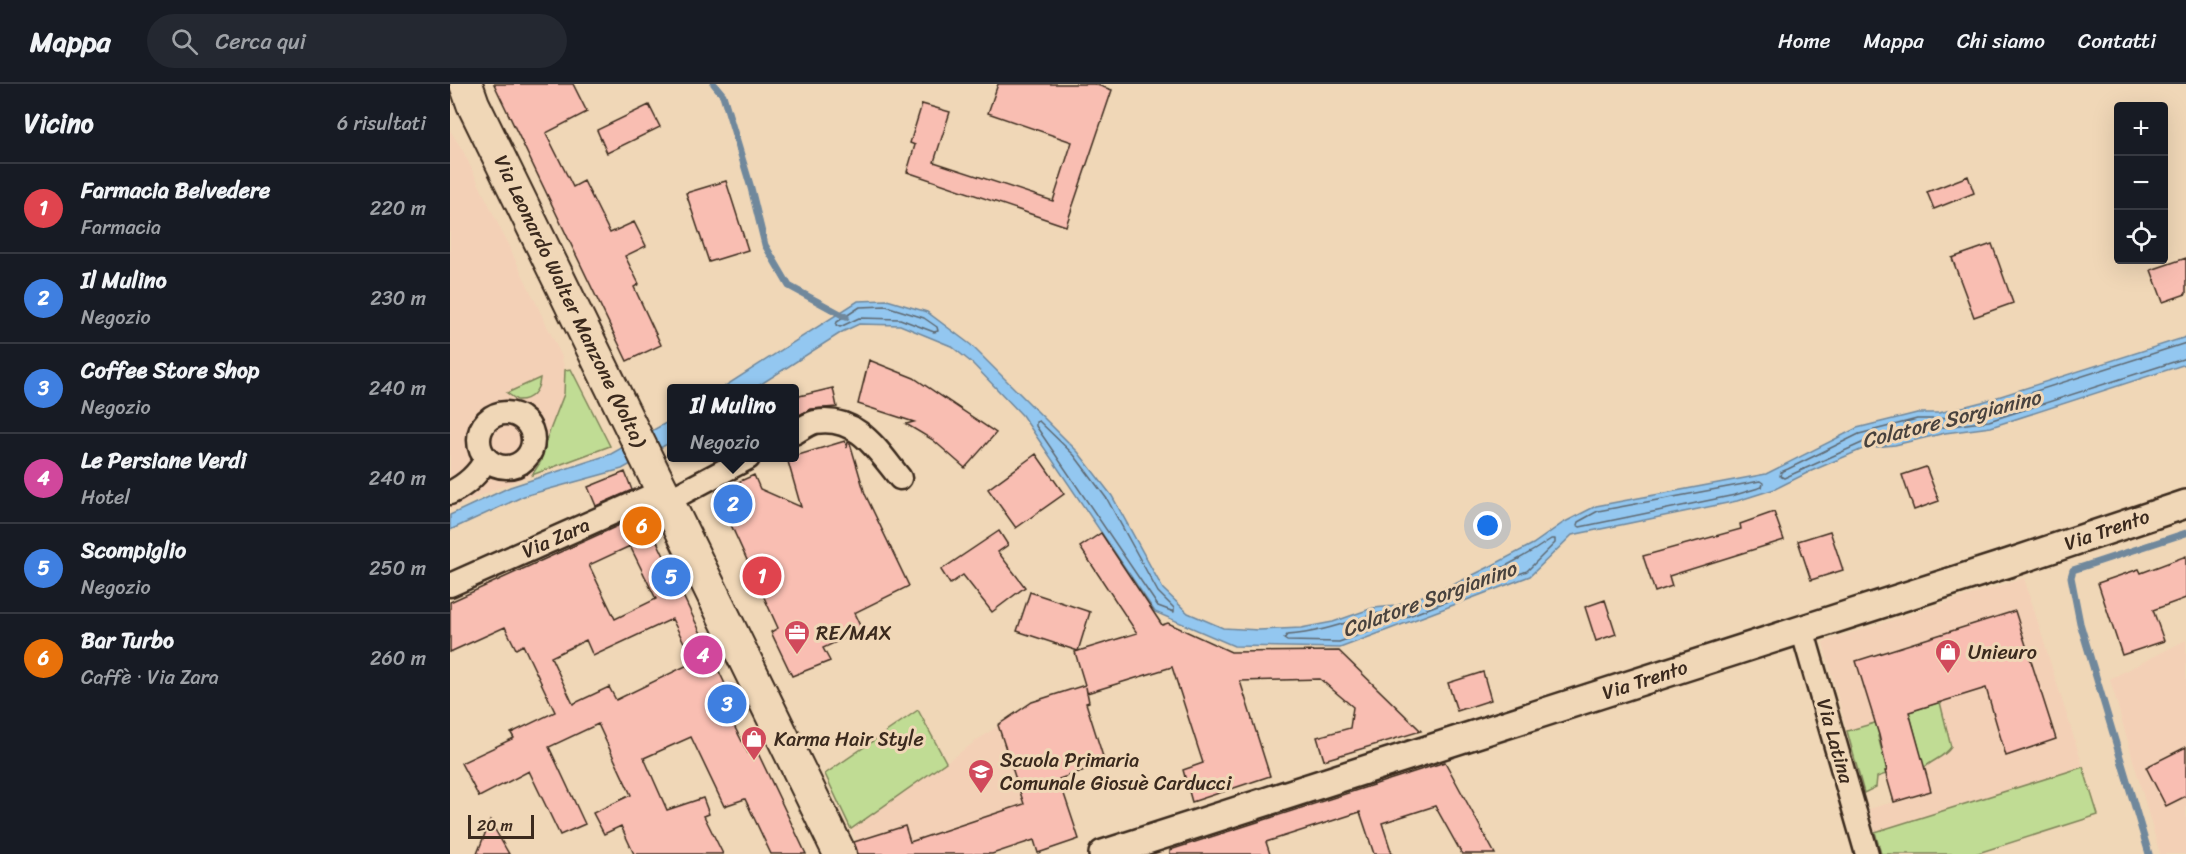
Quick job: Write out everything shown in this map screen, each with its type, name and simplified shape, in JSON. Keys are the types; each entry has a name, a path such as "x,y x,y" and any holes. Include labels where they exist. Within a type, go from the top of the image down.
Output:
{"main road":[{"name":"Via Leonardo Walter Manzone (Volta)","path":"465,90 840,854"}],"street":[{"path":"799,431 814,422 839,422 865,435 900,478"},
{"path":"450,493 463,487 480,471 486,459"},
{"name":"Via Zara","path":"450,585 664,496 739,462"},
{"name":"Via Trento","path":"1103,854 2186,504"},
{"name":"Via Latina","path":"1802,629 1867,854"}],"shaded area":[{"path":"450,130 463,151 561,355 565,370 564,394 551,426 541,461 532,475 450,510"},
{"path":"2024,578 2098,815 1975,854 1881,854 1869,809 1931,791 1909,712 1847,731 1823,642"},
{"path":"2186,640 2186,854 2160,854 2110,679"},
{"name":"Scuola Primaria Comunale Giosuè Carducci","path":"1033,701 1079,839 1038,853 1034,841 992,854 863,854 851,829"}],"green space":[{"path":"571,369 610,446 532,475 541,461 545,443 564,394 565,370"},
{"path":"540,378 536,391 526,399 517,400 507,393"},
{"path":"1940,702 1951,747 1924,768 1909,712"},
{"path":"918,710 946,762 851,829 825,774"},
{"path":"1885,720 1889,733 1878,736 1887,771 1886,774 1877,777 1876,787 1864,793 1847,731"},
{"path":"2083,767 2098,815 1975,854 1881,854 1875,832"}],"water":[{"name":"Colatore Sorgianino","path":"887,300 927,312 971,345 1078,452 1112,496 1163,589 1188,613 1223,628 1259,630 1301,628 1333,622 1373,608 1396,606 1455,584 1493,565 1596,506 1766,474 1857,428 1917,413 1939,413 1982,402 2186,337 2186,364 1991,427 1945,433 1895,445 1865,448 1775,489 1737,501 1572,535 1530,576 1340,648 1234,646 1155,612 1022,415 972,363 951,346 900,325 859,324 842,332 761,384 728,384 858,301"},
{"path":"667,422 667,444 622,469 524,496 450,530 450,515 510,487 611,454"}],"building":[{"path":"494,84 573,84 587,112 546,133 573,187 584,181 610,233 634,222 646,246 625,256 639,284 634,287 661,345 627,361"},
{"path":"998,84 1094,84 1112,90 1066,226 907,172 915,145 910,143 922,104 950,112 934,162 1053,201 1072,142 988,113"},
{"path":"649,105 660,127 607,153 597,130"},
{"path":"1968,176 1974,193 1934,209 1927,192"},
{"path":"726,181 748,250 709,262 686,193"},
{"path":"1992,244 2013,303 1974,317 1952,258"},
{"path":"2186,258 2186,294 2163,302 2151,270"},
{"path":"869,360 914,378 996,433 965,468 933,440 906,424 914,422 858,404"},
{"path":"833,388 837,407 811,409 799,415 799,396"},
{"path":"845,441 847,448 848,442 850,443 865,494 909,586 854,613 862,630 823,648 830,661 792,676 771,632 778,628 716,492 754,475 760,489 801,507 788,462 799,462 799,455"},
{"path":"1036,454 1064,494 1016,528 988,489"},
{"path":"1926,467 1939,501 1914,510 1902,475"},
{"path":"625,472 632,490 596,506 588,487"},
{"path":"1774,512 1784,540 1669,576 1672,586 1655,592 1643,556 1741,529 1740,524"},
{"path":"644,514 736,707 727,712 748,753 756,749 806,854 771,854 745,799 724,806 691,737 644,758 667,810 703,798 709,814 704,816 723,854 634,854 621,826 604,834 593,813 631,795 598,724 549,747 585,824 560,835 529,771 479,797 461,763 514,738 511,733 555,712 523,645 516,649 505,627 450,652 450,602","holes":["630,546 656,599 615,619 589,565","672,619 694,662 616,700 609,687 573,704 551,657 586,640 593,656"]},
{"path":"999,531 1008,545 998,552 1025,587 992,612 963,575 950,584 941,570"},
{"path":"1830,531 1843,570 1811,580 1798,541"},
{"path":"1101,533 1162,625 1168,623 1231,652 1339,651 1421,731 1324,760 1317,737 1350,728 1353,707 1320,679 1240,681 1270,776 1192,802 1183,770 1203,763 1172,667 1087,693 1089,702 1086,703 1105,763 1059,779 1079,839 1038,853 1034,840 992,854 858,854 854,842 905,826 910,842 1024,804 998,725 1032,702 1085,685 1075,652 1137,633 1080,547"},
{"path":"2186,556 2186,598 2153,610 2164,641 2122,655 2098,583 2139,569 2141,573"},
{"path":"1030,592 1090,612 1078,651 1017,631"},
{"path":"1605,600 1616,634 1596,641 1585,607"},
{"name":"Unieuro","path":"2015,611 2056,739 2006,756 1986,688 1909,712 1931,791 1894,802 1885,771 1887,771 1879,735 1856,661"},
{"path":"1483,672 1491,700 1457,711 1448,683"},
{"path":"2186,747 2186,796 2166,806 2146,767"},
{"path":"1445,762 1495,854 1462,854 1435,806 1382,823 1392,854 1374,854 1360,812 1266,842 1270,854 1170,854 1170,850"},
{"path":"490,821 509,854 477,854"}],"waterway":[{"path":"714,84 723,95 751,188 765,245 789,286 846,317"},
{"path":"2149,854 2080,623 2071,577 2073,570 2186,533"}],"place":[{"name":"Il Mulino","path":"733,504"},
{"name":"Bar Turbo","path":"642,526"},
{"name":"Farmacia Belvedere","path":"762,576"},
{"name":"Scompiglio","path":"671,577"},
{"name":"Le Persiane Verdi","path":"703,655"},
{"name":"RE/MAX","path":"797,656"},
{"name":"Unieuro","path":"1948,675"},
{"name":"Coffee Store Shop","path":"727,704"},
{"name":"Karma Hair Style","path":"754,762"},
{"name":"Scuola Primaria Comunale Giosuè Carducci","path":"981,795"}]}
